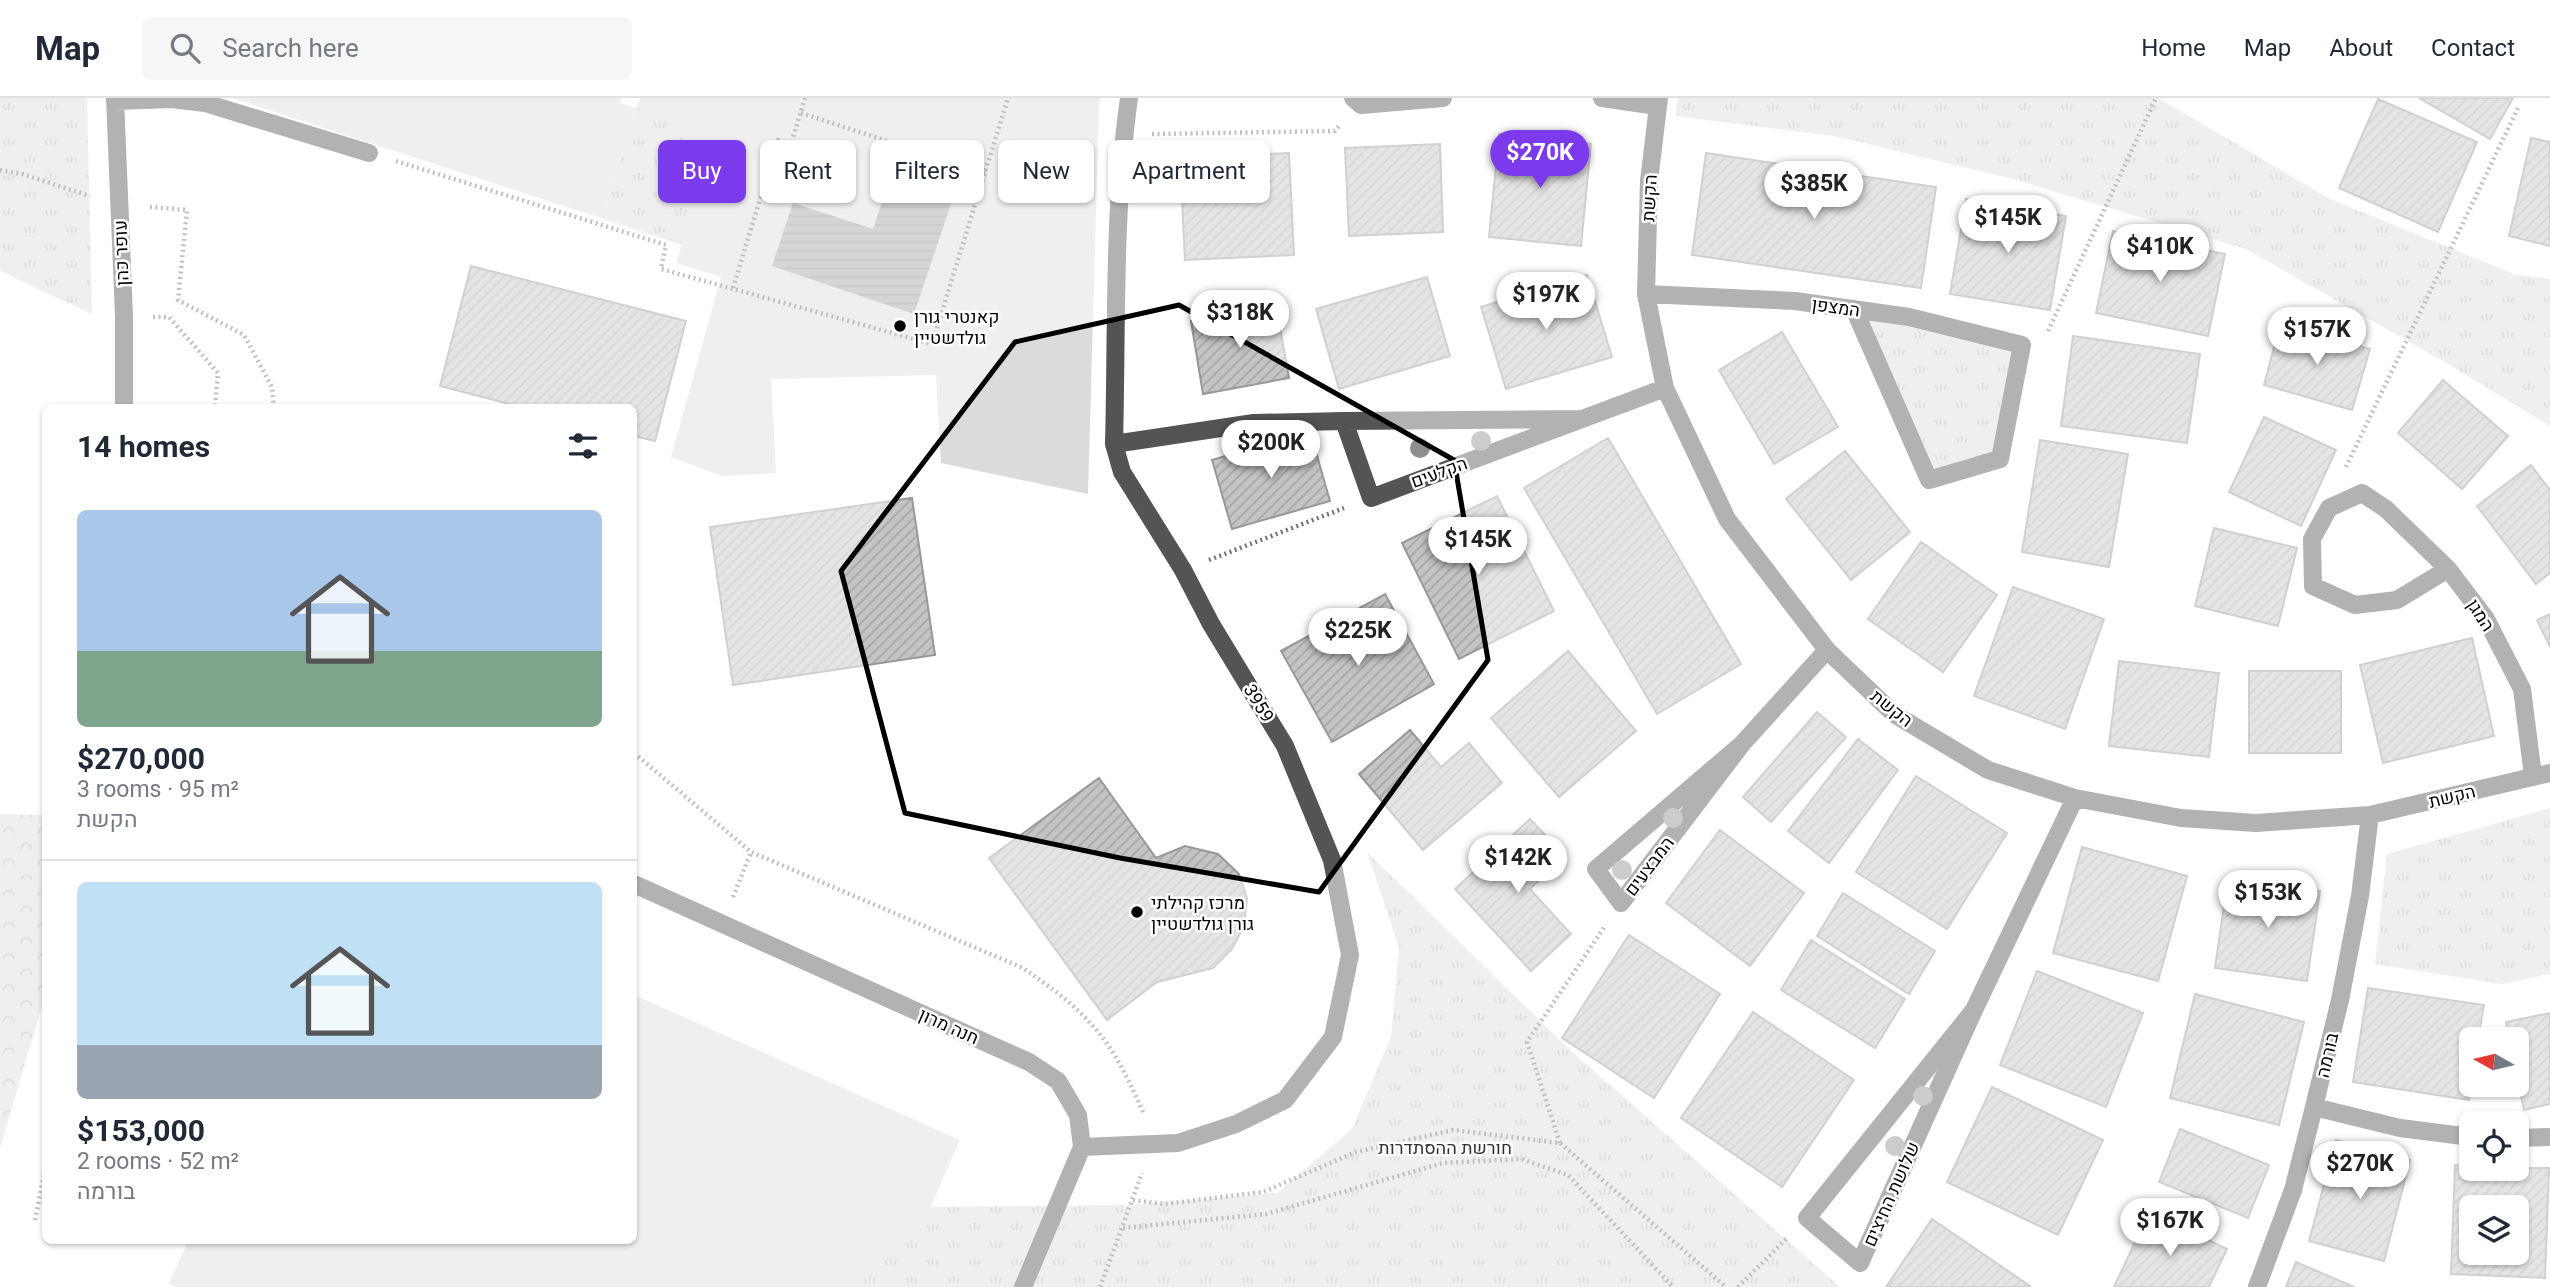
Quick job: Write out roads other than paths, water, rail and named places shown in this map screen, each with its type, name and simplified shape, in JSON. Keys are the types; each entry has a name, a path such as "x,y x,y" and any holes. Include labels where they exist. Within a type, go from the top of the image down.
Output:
{"street":[{"name":"3959","path":"1082,1146 1178,1143 1236,1124 1285,1100 1334,1037 1350,955 1332,860 1285,746 1211,624 1183,570 1122,472 1114,444 1119,234 1124,135 1129,98"},
{"path":"1357,102 1443,98"},
{"path":"1602,98 1658,102"},
{"path":"115,99 172,99 205,103 369,153"},
{"name":"עופר כהן","path":"115,99 124,316 124,404"},
{"name":"הקשת","path":"1658,102 1649,181 1646,294 1665,388 1727,519 1827,650 1894,714 1988,770 2075,798 2181,818 2256,823 2370,815 2541,774"},
{"name":"המצפן","path":"1646,294 1795,301 1854,309 1909,317 2022,345 2000,459 1929,480 1854,309"},
{"name":"הקלעים","path":"1344,421 1371,498 1665,388"},
{"name":"הקלעים","path":"1114,444 1254,423 1583,419"},
{"name":"המגן","path":"2448,569 2397,600 2355,605 2313,586 2312,539 2329,508 2362,493 2386,509 2448,569 2486,618 2522,689 2541,774"},
{"name":"המבצעים","path":"1742,744 1596,869 1621,902 1742,744 1827,650"},
{"name":"שלושת החיצים","path":"1974,1010 1807,1218 1860,1263 1974,1010 2075,798"},
{"name":"בורמה","path":"2257,1287 2293,1191 2315,1107 2340,1000 2360,896 2370,815"},
{"name":"חנה מרון","path":"637,885 1029,1062 1058,1081 1078,1115 1082,1146"},
{"path":"2315,1107 2400,1128 2459,1135"},
{"path":"2529,1138 2550,1137"},
{"path":"1023,1287 1082,1146"}],"place":[{"name":"קאנטרי גורן גולדשטיין","path":"900,326"},
{"name":"מרכז קהילתי גורן גולדשטיין","path":"1137,912"}],"park label":[{"name":"חורשת ההסתדרות","path":"1445,1147"}]}
